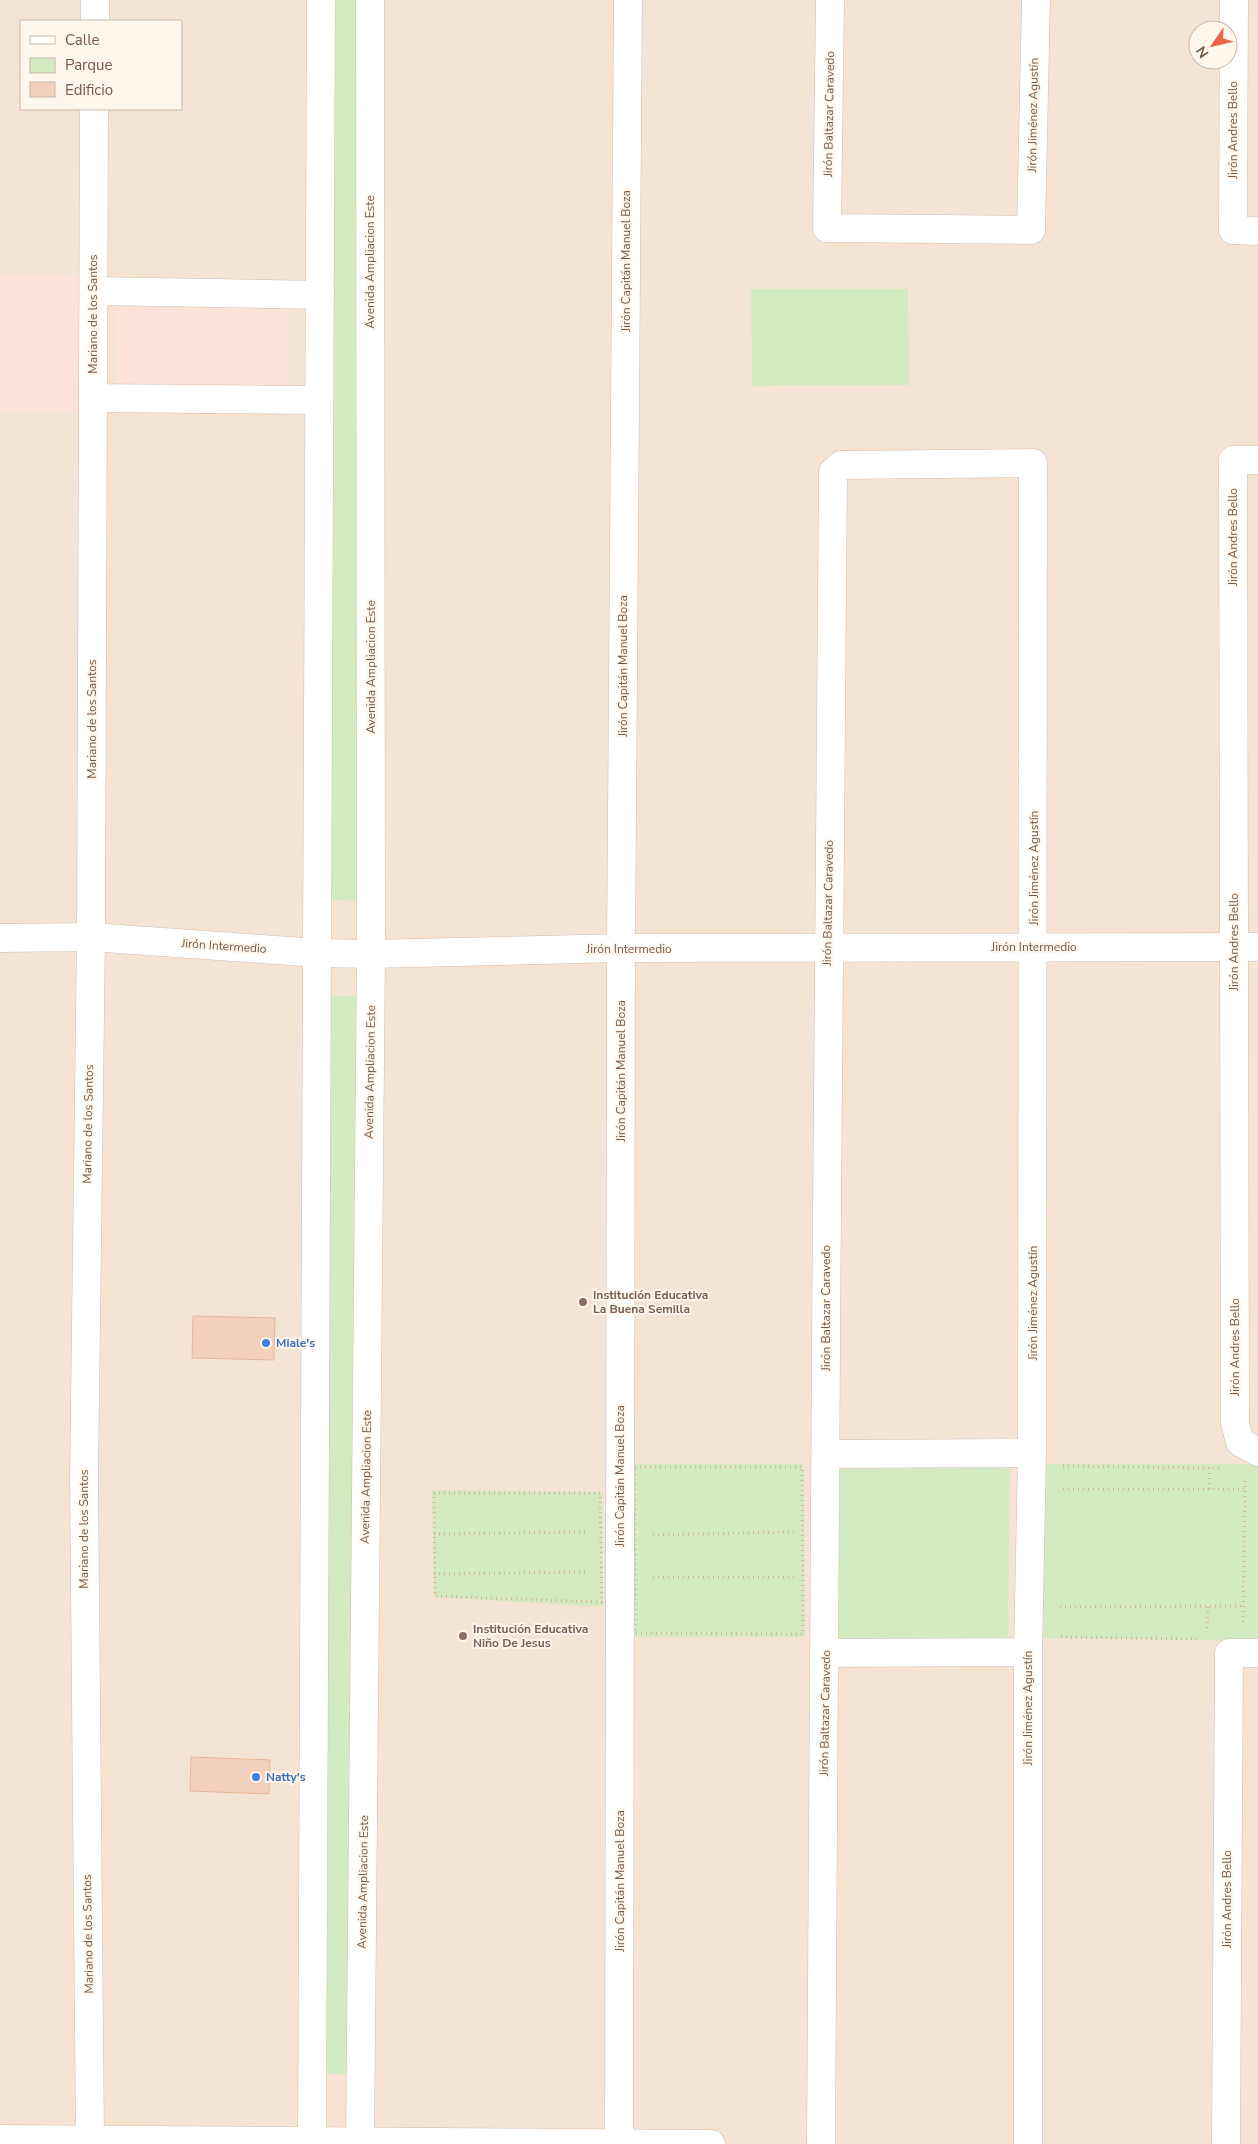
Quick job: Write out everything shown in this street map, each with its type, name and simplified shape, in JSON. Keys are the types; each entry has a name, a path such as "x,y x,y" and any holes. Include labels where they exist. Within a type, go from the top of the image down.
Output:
{"street":[{"path":"95,0 95,20"},
{"path":"312,2143 313,1500 318,953 321,0"},
{"name":"Avenida Ampliacion Este","path":"360,2143 371,954 370,0"},
{"name":"Jirón Capitán Manuel Boza","path":"619,2143 621,948 628,0"},
{"name":"Jirón Baltazar Caravedo","path":"830,0 827,228 1031,230"},
{"name":"Jirón Jiménez Agustín","path":"1031,230 1036,0"},
{"name":"Jirón Andres Bello","path":"1234,0 1245,230"},
{"name":"Mariano de los Santos","path":"90,2140 84,1478 91,937 94,110"},
{"path":"94,291 320,296"},
{"path":"93,398 320,400"},
{"name":"Jirón Andres Bello","path":"1246,460 1246,947 1235,1423 1240,1442 1252,1463"},
{"name":"Jirón Jiménez Agustín","path":"833,472 841,465 1033,463 1034,947 1032,1453 1028,1652 1028,2144"},
{"name":"Jirón Baltazar Caravedo","path":"821,2144 826,1653 827,949 833,472"},
{"name":"Jirón Intermedio","path":"0,938 91,937 318,953 371,954 621,948 1246,947"},
{"path":"826,1454 1032,1453"},
{"path":"1218,1646 1258,1653"},
{"name":"Jirón Andres Bello","path":"1218,1646 1226,2144"},
{"path":"826,1653 1028,1652"},
{"path":"0,2139 312,2143 711,2144"}],"path":[{"path":"1243,1623 1244,1489 1252,1463"},
{"path":"1062,1466 1228,1468"},
{"path":"635,1467 802,1467"},
{"path":"1209,1489 1210,1468"},
{"path":"1062,1489 1244,1489"},
{"path":"434,1493 600,1493 602,1602 435,1596 434,1534 434,1493"},
{"path":"434,1534 590,1532"},
{"path":"635,1536 802,1532"},
{"path":"434,1574 601,1572"},
{"path":"635,1577 802,1577"},
{"path":"1207,1631 1208,1606"},
{"path":"1052,1607 1243,1606"},
{"path":"635,1633 803,1634"},
{"path":"1051,1637 1218,1646"}],"shaded area":[{"path":"0,0 1258,0 1258,2144 0,2144"},
{"path":"0,275 78,275 80,411 0,412"},
{"path":"288,303 288,387 117,390 115,307"}],"green space":[{"path":"333,0 360,0 358,901 331,900"},
{"path":"751,289 908,289 909,385 752,386"},
{"path":"331,996 357,996 350,2074 325,2074"},
{"path":"633,1464 804,1464 805,1637 633,1637"},
{"path":"1040,1464 1258,1464 1258,1641 1039,1638"},
{"path":"1003,1466 1010,1470 1008,1635 1001,1640 842,1641 837,1636 836,1475 841,1469"},
{"path":"432,1490 602,1492 603,1607 434,1597"}],"building":[{"path":"193,1316 275,1318 274,1360 192,1358"},
{"path":"191,1757 270,1760 269,1794 190,1791"}],"place":[{"name":"Institución Educativa La Buena Semilla","path":"583,1302"},
{"name":"Miale's","path":"266,1343"},
{"name":"Institución Educativa Niño De Jesus","path":"463,1636"},
{"name":"Natty's","path":"256,1777"}]}
